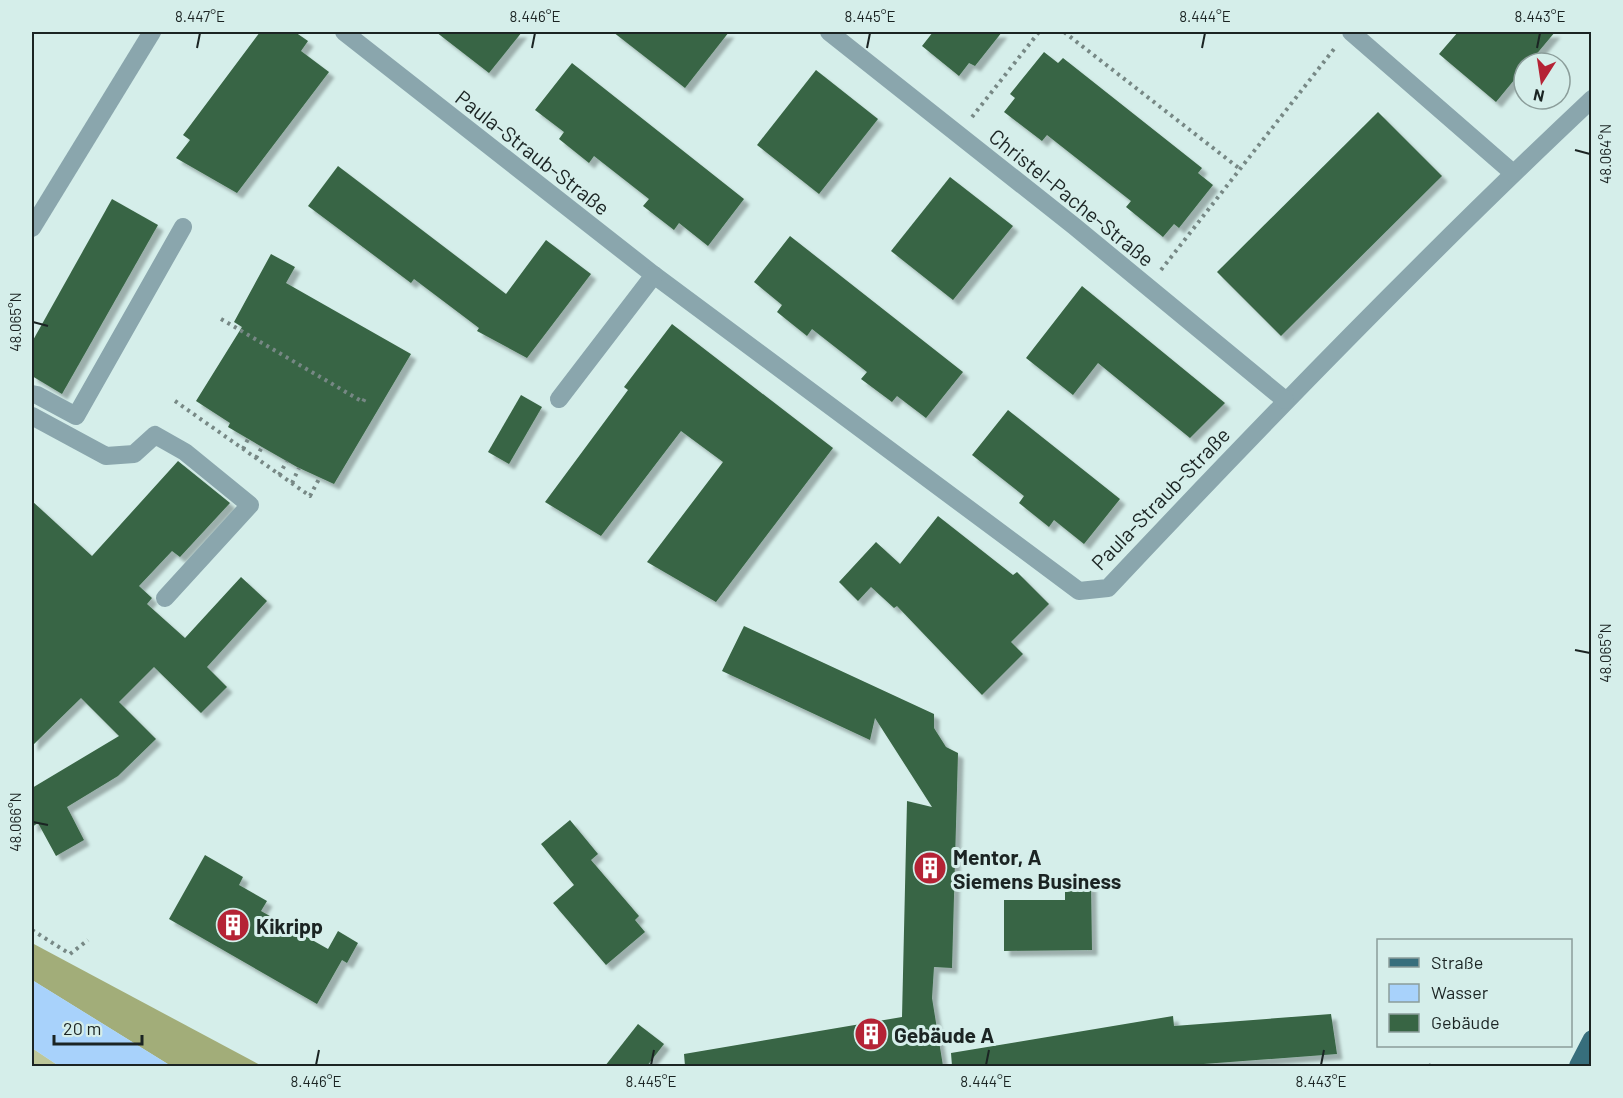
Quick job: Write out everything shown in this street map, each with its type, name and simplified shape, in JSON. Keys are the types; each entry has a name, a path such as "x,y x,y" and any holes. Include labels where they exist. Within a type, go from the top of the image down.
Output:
{"main road":[{"path":"1578,1066 1592,1039"}],"street":[{"path":"32,228 152,32"},
{"name":"Paula-Straub-Straße","path":"344,32 654,276 1079,591 1108,588 1285,400 1513,173 1592,99"},
{"name":"Christel-Pache-Straße","path":"829,32 1148,286 1285,400"},
{"path":"1346,36 1513,173"},
{"path":"32,394 76,416 183,227"},
{"path":"559,399 654,276"},
{"path":"32,416 106,456 134,454 155,435 185,452 250,505 165,598"}],"path":[{"path":"958,134 1039,32"},
{"path":"1064,32 1240,169"},
{"path":"1148,286 1346,36"},
{"path":"221,319 351,392 363,402 365,398"},
{"path":"175,401 310,496 319,479"},
{"path":"243,449 248,439"},
{"path":"256,458 262,447"},
{"path":"279,475 287,461"},
{"path":"292,483 299,468"},
{"path":"32,930 70,954 88,940"}],"green space":[{"path":"32,943 262,1066 171,1066 32,980"},
{"path":"32,1048 59,1066 32,1066"}],"water":[{"path":"32,980 171,1066 59,1066 32,1048"}],"building":[{"path":"260,32 295,32 308,41 301,51 329,72 237,193 176,158 190,140 183,135"},
{"path":"436,32 522,32 489,73"},
{"path":"613,32 729,32 685,88"},
{"path":"933,32 1002,32 975,66 969,63 959,76 922,46"},
{"path":"1458,32 1555,32 1539,51 1512,51 1512,83 1496,102 1439,54"},
{"path":"1044,52 1058,63 1063,58 1202,168 1198,173 1213,185 1179,228 1174,224 1163,237 1126,207 1131,201 1047,135 1042,141 1004,112 1015,98 1010,94"},
{"path":"572,63 744,199 708,246 679,223 674,230 643,206 649,199 594,156 589,163 559,139 564,132 535,110"},
{"path":"816,70 878,119 819,194 757,145"},
{"path":"1378,112 1442,176 1281,336 1217,272"},
{"path":"338,166 506,294 546,240 591,274 527,358 477,331 479,328 414,279 411,283 308,206"},
{"path":"950,177 1013,226 953,300 891,251"},
{"path":"112,199 158,225 62,394 32,376 32,342"},
{"path":"790,236 963,372 926,418 897,396 892,402 861,379 867,372 812,329 807,336 777,312 782,305 754,282"},
{"path":"271,254 295,267 286,283 411,354 334,484 297,467 228,427 230,423 196,401 242,327 234,322"},
{"path":"1082,286 1225,403 1190,438 1098,363 1073,395 1026,358"},
{"path":"672,324 833,448 716,602 647,562 723,462 681,431 601,536 545,502 628,390 624,387"},
{"path":"521,395 542,407 509,464 488,452"},
{"path":"1008,410 1120,499 1084,544 1054,520 1049,527 1019,503 1024,496 972,455"},
{"path":"178,461 230,503 180,557 172,551 139,586 152,598 147,604 185,638 241,577 267,601 207,667 227,687 201,713 154,667 119,702 156,739 118,776 67,807 84,840 56,856 38,823 32,827 32,788 119,736 81,698 32,746 32,501 92,556"},
{"path":"938,516 1013,575 1017,572 1049,604 1011,642 1023,654 982,695 897,606 894,608 871,587 858,601 839,582 876,542 900,564"},
{"name":"Mentor, A Siemens Business","path":"744,626 934,714 934,728 946,747 958,753 952,968 934,967 932,998 943,1066 685,1066 684,1054 902,1017 907,801 932,807 875,718 870,740 722,671"},
{"path":"570,820 598,854 591,860 639,916 635,920 645,932 606,965 553,903 574,885 541,844"},
{"name":"Kikripp","path":"205,855 243,877 239,885 267,901 261,911 328,949 338,931 358,943 347,963 342,960 317,1004 169,919"},
{"path":"1065,885 1091,885 1092,950 1004,951 1004,900 1065,900"},
{"path":"1331,1014 1337,1054 1177,1066 952,1066 951,1053 1173,1016 1174,1026"},
{"path":"638,1024 664,1044 647,1066 605,1066"}],"place":[{"name":"Mentor, A Siemens Business","path":"930,868"},
{"name":"Kikripp","path":"233,925"},
{"name":"Gebäude A","path":"871,1034"}]}
